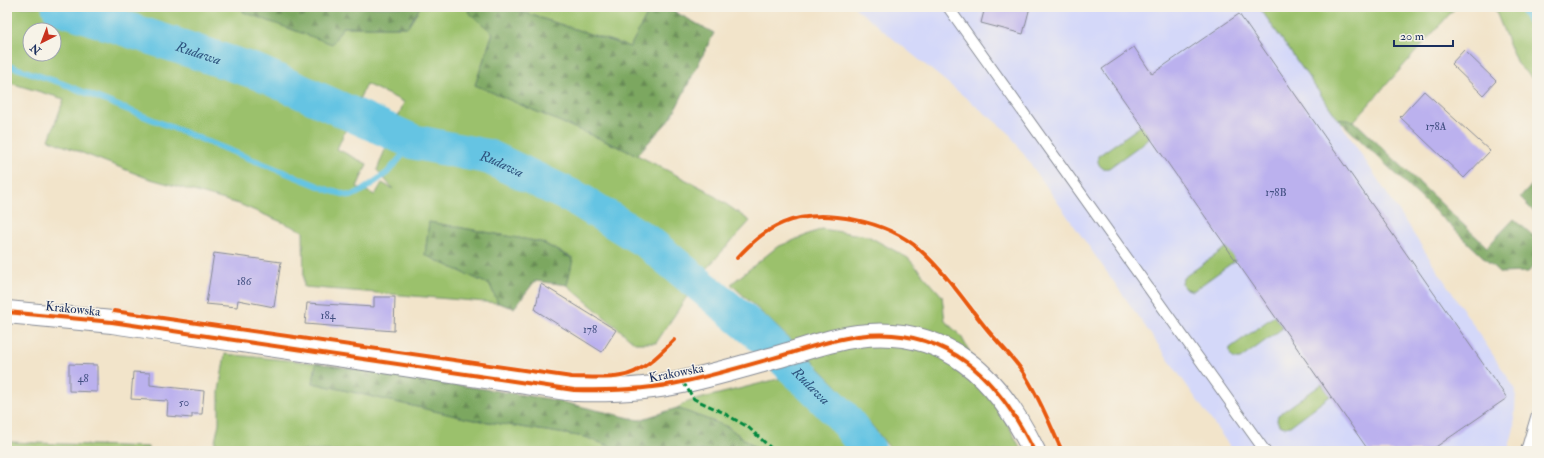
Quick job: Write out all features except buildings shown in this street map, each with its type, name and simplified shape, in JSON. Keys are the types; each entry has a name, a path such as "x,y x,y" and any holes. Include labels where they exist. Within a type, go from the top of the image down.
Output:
{"street":[{"name":"Krakowska","path":"7,312 112,322 574,390 612,391 638,389 683,382 844,339 869,335 903,337 936,345 958,356 979,372 1001,396 1016,417 1034,451"}],"lane":[{"path":"948,7 1266,451"},
{"path":"1526,451 1537,414"}],"shaded area":[{"path":"854,7 1259,7 1338,119 1516,390 1514,428 1508,451 1233,451 1008,132"}],"green space":[{"path":"7,7 244,7 243,11 343,27 408,27 420,7 470,7 468,12 493,32 475,85 637,155 706,190 750,221 707,268 656,343 635,343 567,285 573,258 541,242 429,222 425,255 490,285 498,303 304,287 303,231 239,204 147,178 49,140 64,99 7,82","holes":["366,84 404,102 377,170 393,189 382,183 375,195 357,187 367,164 337,149","545,168 584,187 623,209"]},
{"path":"244,7 420,7 408,27 343,27 332,44 243,12"},
{"path":"470,7 507,7 630,47 651,7 666,7 714,33 671,118 637,155 475,85 493,33 468,12"},
{"path":"507,7 651,7 630,47"},
{"path":"1259,7 1456,7 1354,121 1338,119"},
{"path":"1494,7 1537,7 1537,83 1517,64"},
{"path":"1338,119 1354,121 1487,247 1514,219 1537,239 1537,264 1528,272 1500,273"},
{"path":"1142,125 1150,138 1109,168 1103,168 1100,166 1098,156"},
{"path":"1537,179 1537,215 1520,198"},
{"path":"429,222 541,242 573,259 567,285 535,281 514,308 498,303 490,285 425,255"},
{"path":"822,229 868,236 908,258 942,296 945,321 961,336 1022,451 892,451 855,406 815,364 731,284 777,247"},
{"path":"1227,247 1236,260 1193,291 1184,288 1182,283 1183,278"},
{"path":"1274,316 1283,328 1240,359 1235,359 1230,353 1230,348"},
{"path":"225,354 316,363 313,383 469,419 585,437 622,451 213,451 219,423 219,391"},
{"path":"316,363 549,399 639,420 677,408 728,427 760,451 622,451 585,437 469,419 313,383"},
{"path":"790,376 856,451 760,451 728,427 677,408 687,402"},
{"path":"1322,384 1330,396 1290,426 1285,427 1279,425 1277,420 1278,415"},
{"path":"9,442 148,447 148,451 7,451"}],"waterway":[{"name":"Rudawa","path":"59,7 257,72 414,142 489,157 579,200 649,243 757,332 843,417 869,451"},
{"path":"1520,7 1534,29"},
{"path":"7,65 61,83 331,191 351,196 363,190 387,173 414,142"}],"marked path":[{"path":"683,382 694,399 722,412 748,427 774,451"}],"cycle path":[{"path":"737,258 747,247 776,226 799,218 816,216 835,217 873,224 891,231 907,240 920,250 938,268 986,328 1019,366 1029,381 1062,451"},
{"path":"114,311 572,377 596,378 629,374 650,362 674,340"},
{"path":"7,312 112,322 574,390 628,389 669,385 723,372 841,339 858,336 890,335 918,339 943,348 966,362 986,380 1004,401 1020,425 1034,451"}]}
